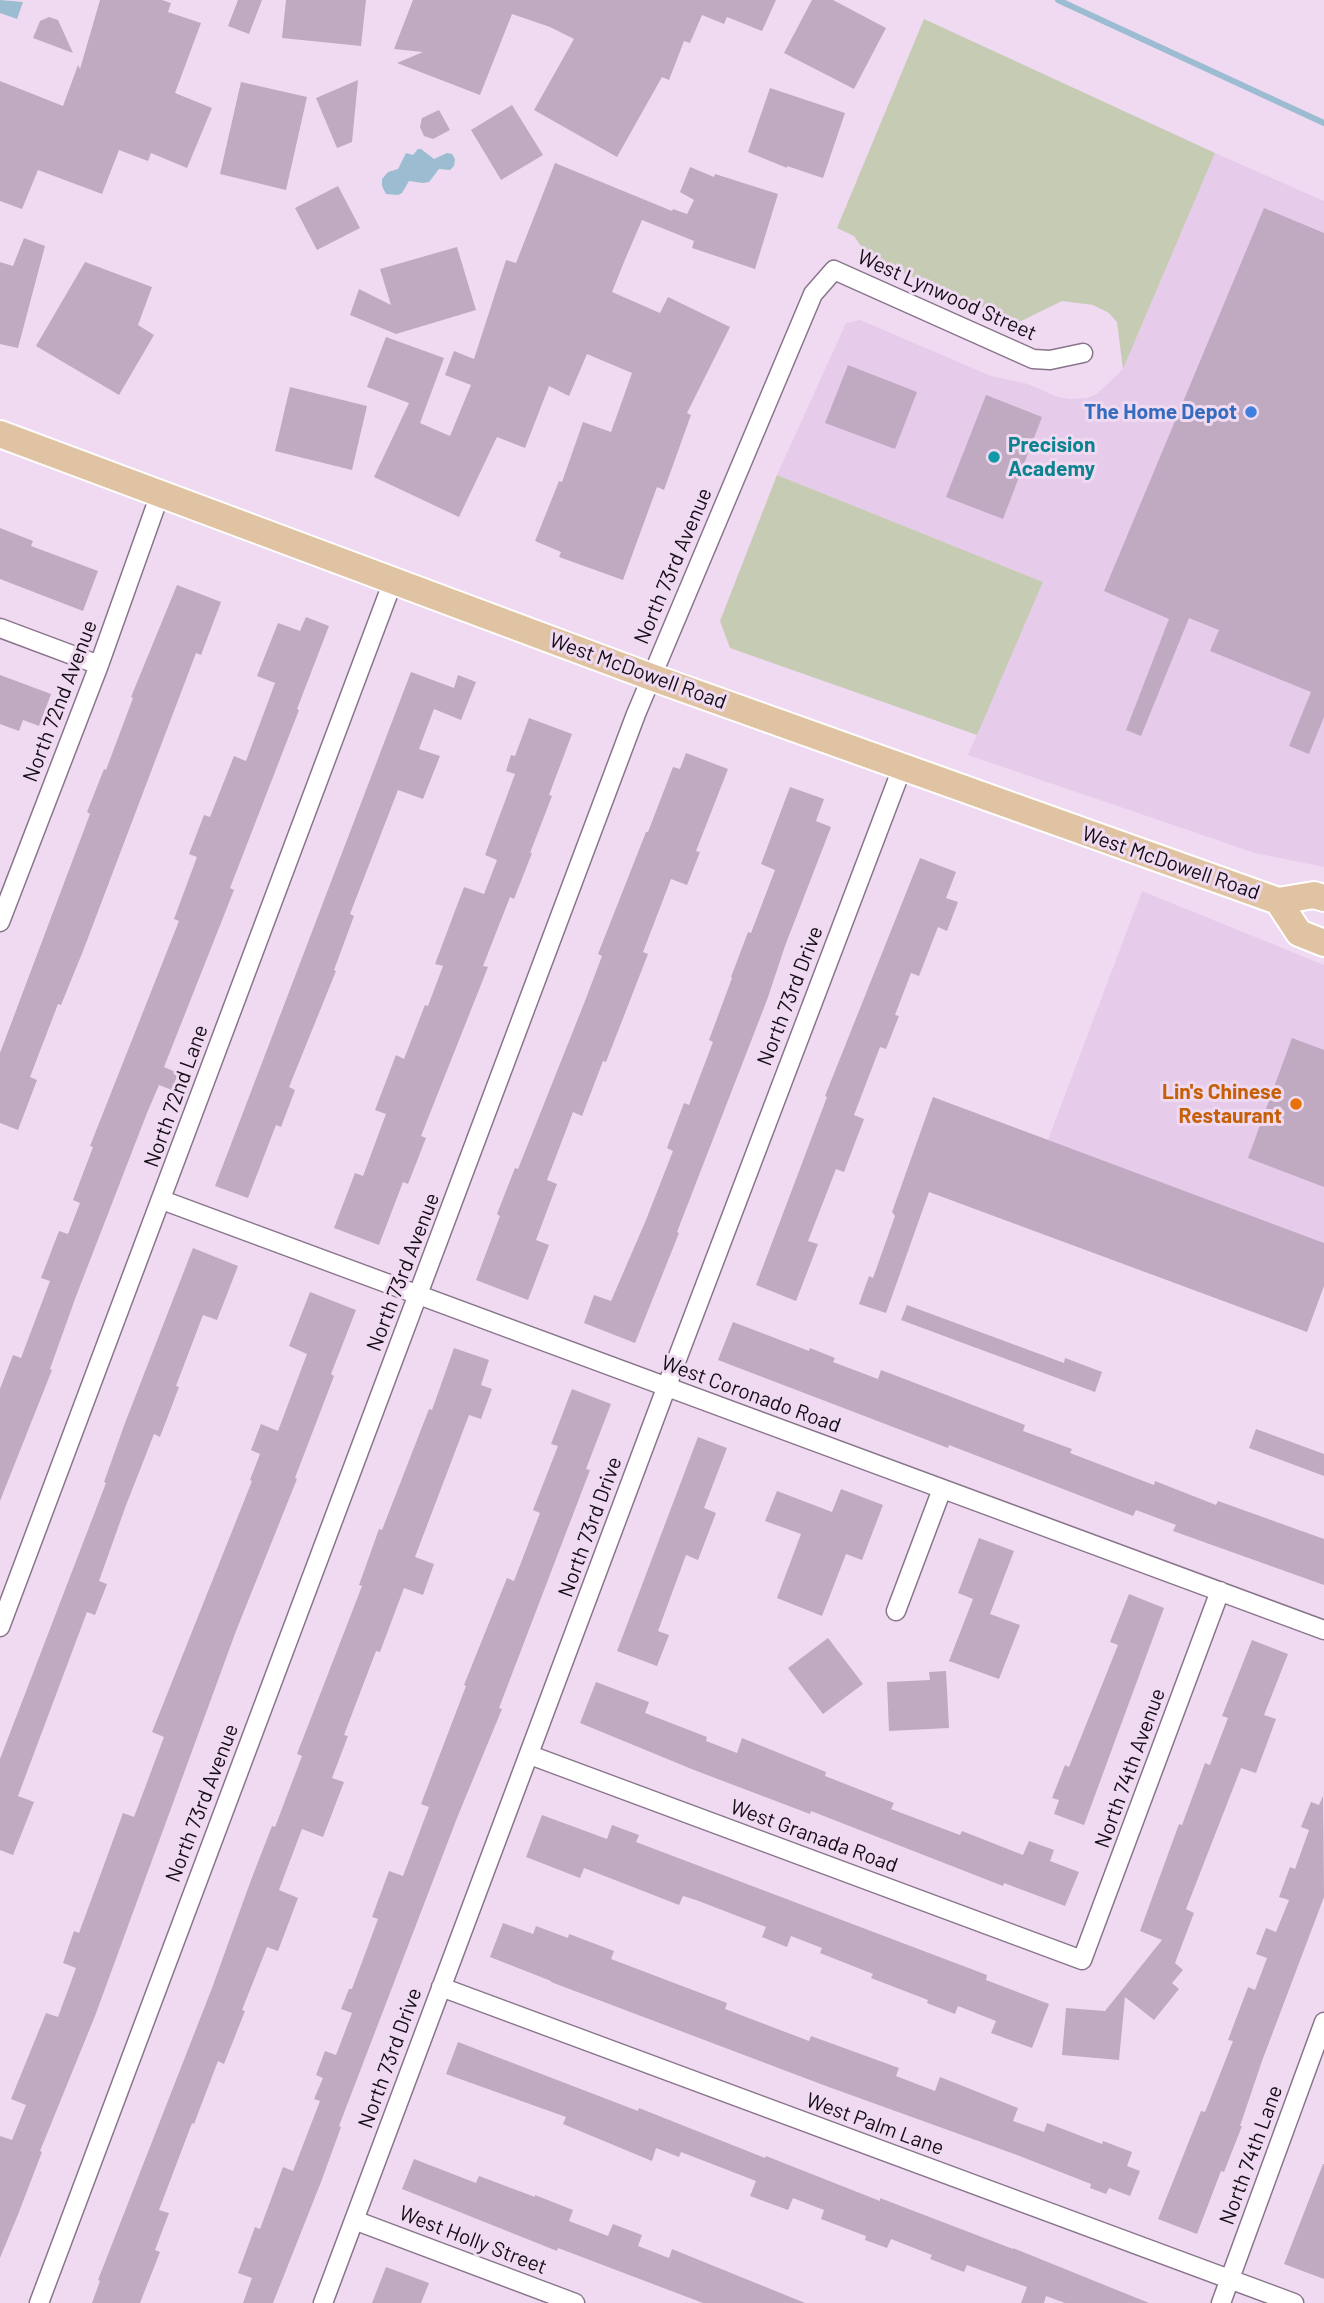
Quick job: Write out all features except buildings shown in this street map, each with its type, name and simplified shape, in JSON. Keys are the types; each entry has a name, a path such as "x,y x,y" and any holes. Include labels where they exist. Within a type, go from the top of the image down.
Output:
{"main road":[{"name":"West McDowell Road","path":"0,435 652,677 1278,901 1314,895 1324,898"},
{"name":"West McDowell Road","path":"1278,901 1299,933 1324,943"}],"street":[{"name":"West Lynwood Street","path":"834,270 1033,359 1050,360 1083,353"},
{"name":"North 73rd Avenue","path":"39,2303 419,1296 536,977 652,677 788,349 813,294 834,270"},
{"name":"North 72nd Avenue","path":"0,922 4,902 99,665 160,494"},
{"name":"North 72nd Lane","path":"0,1627 393,581"},
{"path":"0,628 99,665"},
{"name":"North 73rd Drive","path":"323,2303 666,1387 902,768"},
{"name":"West Coronado Road","path":"162,1200 1324,1630"},
{"path":"896,1611 942,1489"},
{"name":"North 74th Avenue","path":"1082,1960 1220,1591"},
{"name":"West Granada Road","path":"530,1755 1082,1960"},
{"name":"West Palm Lane","path":"441,1987 1294,2303"},
{"name":"North 74th Lane","path":"1221,2303 1324,2022"},
{"name":"West Holly Street","path":"354,2220 575,2303"}],"shaded area":[{"path":"1215,153 1324,201 1324,867 1255,853 968,755 1043,582 777,475 846,323 860,320 991,376 1028,384 1058,397 1087,398 1098,393 1123,369"},
{"path":"1142,891 1324,965 1324,1243 1048,1140"}],"green space":[{"path":"924,19 1215,153 1123,369 1117,322 1109,313 1093,305 1062,301 1017,323 869,258 854,236 837,228"},
{"path":"777,475 1043,582 977,735 730,648 720,621"}],"water":[{"path":"0,0 23,2 17,19 0,13"},
{"path":"418,149 434,159 447,153 452,154 455,159 454,166 450,170 439,169 429,182 409,181 398,195 386,194 382,179 388,172 398,169 406,153 413,155"}],"waterway":[{"path":"1058,0 1324,123"}],"place":[{"name":"The Home Depot","path":"1251,412"},
{"name":"Precision Academy","path":"994,457"},
{"name":"Lin's Chinese Restaurant","path":"1296,1104"}]}
